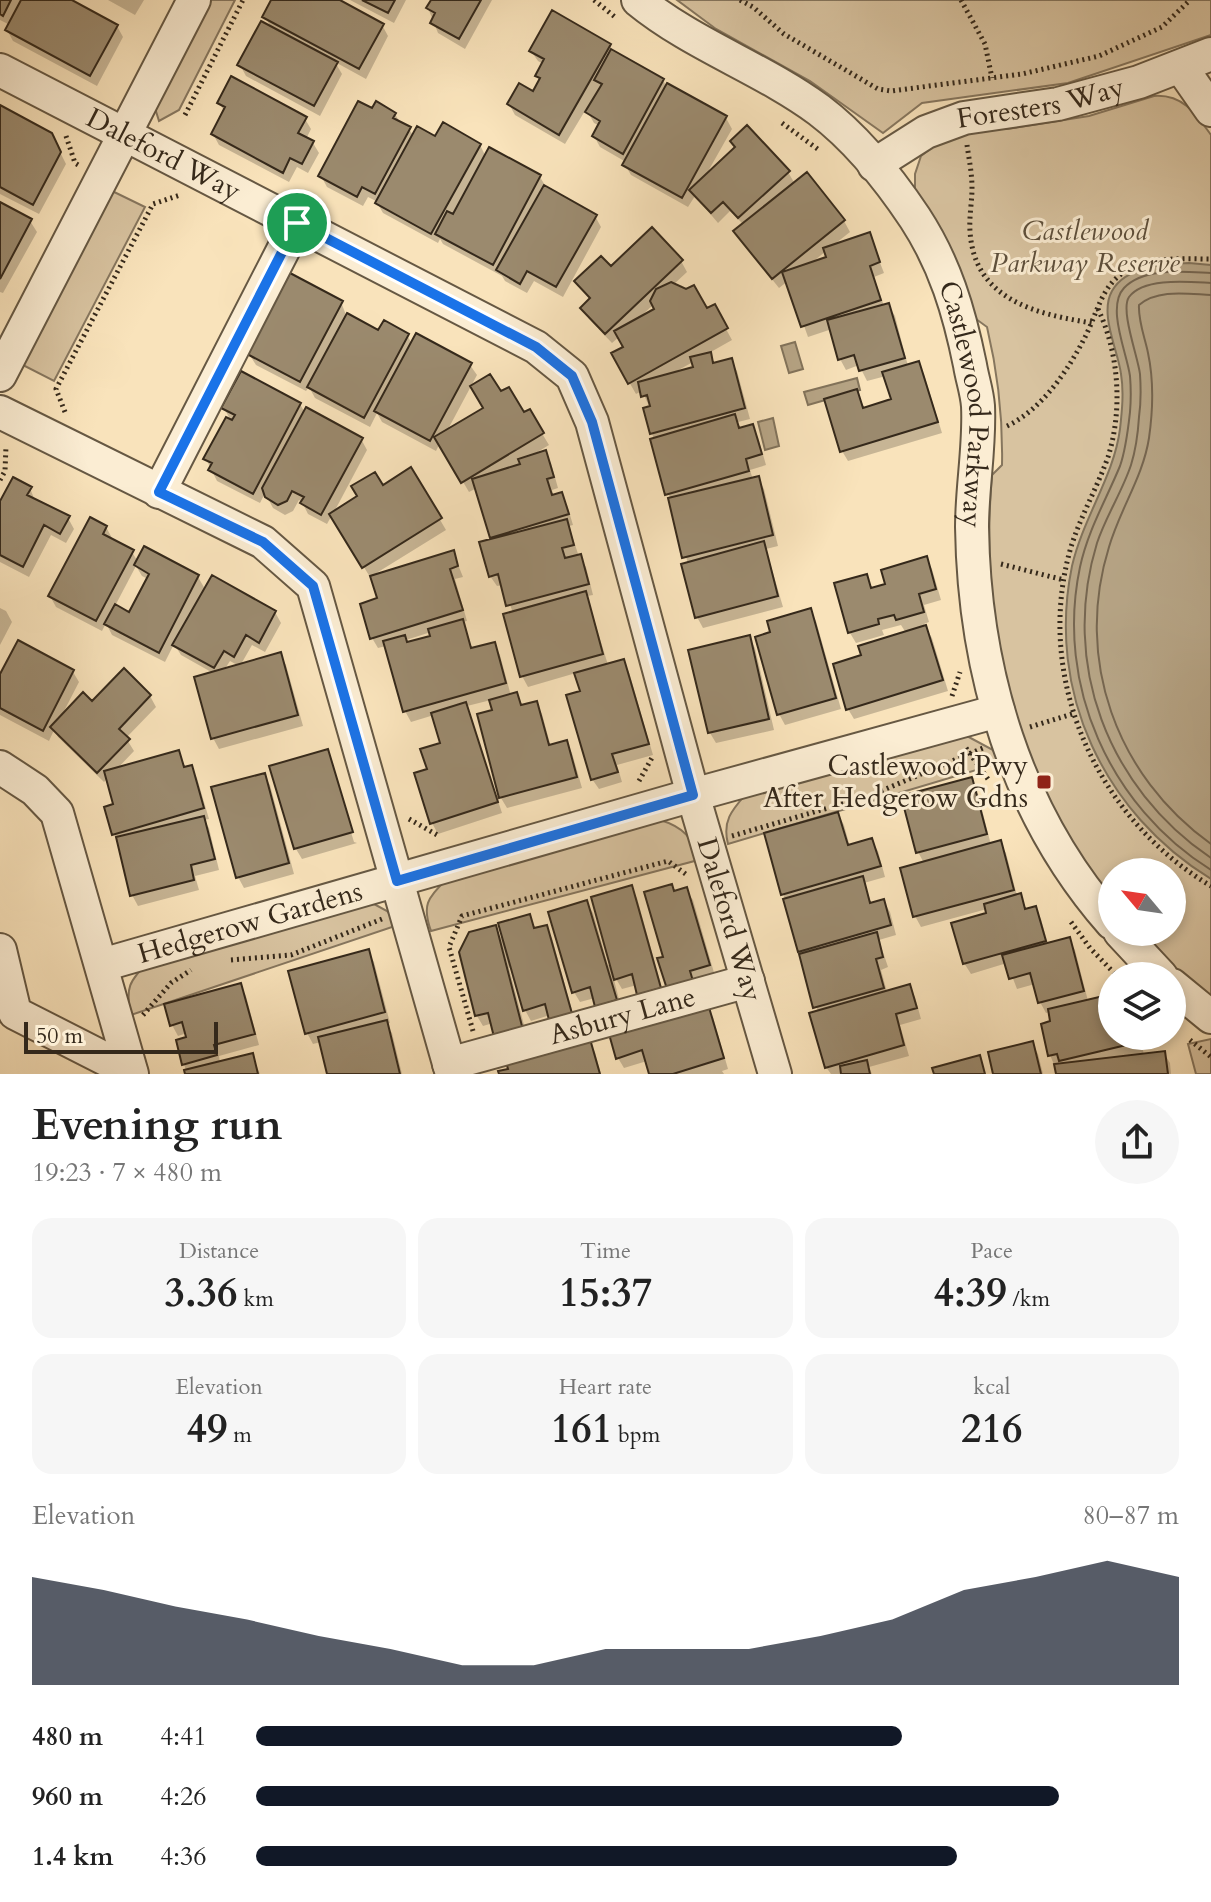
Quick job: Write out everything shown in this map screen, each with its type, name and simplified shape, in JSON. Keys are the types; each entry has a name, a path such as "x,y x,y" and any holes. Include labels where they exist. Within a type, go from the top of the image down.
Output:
{"street":[{"path":"0,375 194,0"},
{"name":"Castlewood Parkway","path":"629,10 690,36 818,109 843,130 874,165 915,218 931,246 959,311 978,405 972,528 982,652 1010,721 1021,779 1037,815 1068,868 1098,906"},
{"name":"Foresters Way","path":"874,165 926,132 964,118 1058,104 1139,82 1211,54"},
{"path":"1181,67 1211,110"},
{"name":"Daleford Way","path":"0,70 536,347 572,376 592,422 693,795 775,1074"},
{"path":"159,492 297,223"},
{"path":"0,412 263,542 313,586 451,1069"},
{"name":"Hedgerow Gardens","path":"102,965 401,895 693,795 962,738 1010,721"},
{"path":"0,767 35,790 57,813 132,1073"},
{"path":"1133,946 1148,962"},
{"path":"0,950 15,1013 132,1073"},
{"name":"Asbury Lane","path":"451,1069 481,1055 748,981"},
{"path":"1186,996 1211,1017"}],"path":[{"path":"185,115 243,0"},
{"path":"594,0 629,10"},
{"path":"742,0 784,34 878,89 891,91 1022,74 1099,56 1162,27 1190,0"},
{"path":"961,0 985,44 992,78"},
{"path":"778,120 825,155"},
{"path":"966,142 972,181 971,241 986,277 998,291 1034,312 1092,323"},
{"path":"56,389 153,204 186,192"},
{"path":"1005,441 1005,426 1031,410 1069,365 1113,281 1134,267 1169,259 1211,259"},
{"path":"1098,309 1104,322 1115,372 1117,403 1107,460 1083,511 1064,580 1062,642 1072,714 1102,776 1127,815 1170,859 1211,886"},
{"path":"993,562 1064,580"},
{"path":"960,671 952,693 962,738"},
{"path":"1010,721 1072,714"},
{"path":"731,836 869,796 962,738 987,746"},
{"path":"639,781 657,751"},
{"path":"481,1055 449,947 462,916 668,861"},
{"path":"226,961 291,955 401,895"},
{"path":"119,1026 139,1019 171,983 201,964"}],"green space":[{"path":"208,0 235,0 179,110 159,121 155,108"},
{"path":"677,0 1211,0 1211,35 1068,83 922,103 883,133 810,81 716,29"},
{"name":"Castlewood Parkway Reserve","path":"1154,96 1164,96 1188,107 1211,135 1211,1000 1186,979 1186,962 1168,962 1153,946 1186,946 1186,858 1098,858 1098,882 1078,855 1050,806 1028,754 1010,700 998,644 991,588 989,531 992,475 1002,465 1002,447 999,395 991,344 987,327 976,319 964,284 915,191 915,174 921,156 943,139 991,129 1089,116"},
{"path":"108,189 145,207 54,381 17,362"},
{"path":"965,735 993,750 1000,763 728,844 727,822 746,794"},
{"path":"660,820 686,834 702,859 431,931 428,903 446,880"},
{"path":"374,904 387,911 398,925 131,1015 128,998 130,985 149,961 351,905"},
{"path":"1211,1039 1211,1074 1196,1074 1188,1044"}],"water":[{"path":"1189,263 1211,265 1211,879 1186,861 1186,858 1173,852 1140,820 1113,784 1092,745 1076,703 1068,659 1066,613 1072,566 1083,531 1112,463 1120,429 1122,381 1108,321 1109,300 1112,291 1126,276 1157,266"},
{"path":"795,342 803,369 789,373 781,346"},
{"path":"857,378 860,390 808,405 804,392"},
{"path":"773,418 779,446 765,450 758,422"}],"building":[{"path":"0,0 11,0 3,16 0,14"},
{"path":"21,0 72,0 118,25 90,76 5,30"},
{"path":"271,0 340,0 384,24 359,69 262,17"},
{"path":"362,0 395,0 388,13"},
{"path":"431,0 481,0 459,39 430,23 435,13 426,8"},
{"path":"552,10 611,44 559,135 507,104 519,83 533,91 540,78 535,76 544,59 529,51"},
{"path":"261,21 338,62 314,106 237,65"},
{"path":"611,49 664,79 623,154 592,136 600,121 585,112 602,84 594,80"},
{"path":"231,76 307,117 298,133 314,141 302,164 290,158 283,173 211,134 225,107 217,103"},
{"path":"667,83 727,116 682,198 622,165"},
{"path":"358,101 372,108 376,101 396,113 393,118 411,127 375,194 362,187 357,197 318,176"},
{"path":"0,105 52,133 61,152 33,205 0,187"},
{"path":"443,122 481,144 431,234 375,203 417,126 435,136"},
{"path":"747,125 790,171 738,218 723,202 711,213 689,190 735,147 730,141"},
{"path":"489,147 541,175 493,265 435,234 447,211 453,214"},
{"path":"807,172 845,220 772,279 733,231"},
{"path":"544,185 597,215 556,287 527,271 520,284 496,270"},
{"path":"0,202 32,219 0,279"},
{"path":"652,227 683,260 605,334 580,308 590,298 574,281 601,256 611,266"},
{"path":"870,232 880,262 870,266 881,300 801,327 782,272 826,257 823,248"},
{"path":"290,273 343,301 300,382 247,354"},
{"path":"671,282 686,289 694,285 707,308 715,304 728,328 628,384 611,353 623,347 614,331 654,309 650,301 656,289"},
{"path":"889,303 905,358 859,371 854,355 838,360 827,320"},
{"path":"347,313 378,330 384,320 409,334 364,418 307,387"},
{"path":"416,333 472,363 430,441 374,411"},
{"path":"711,352 713,363 732,358 745,408 650,434 643,408 650,406 647,395 641,397 638,382 693,367 690,357"},
{"path":"919,361 938,422 840,452 824,399 857,389 863,408 891,399 882,372"},
{"path":"241,371 301,403 253,494 208,470 212,463 203,459 226,417 232,420 235,415 221,408"},
{"path":"490,374 501,391 509,387 524,412 530,409 544,433 461,483 434,437 483,408 470,386"},
{"path":"306,407 363,438 321,515 300,503 304,497 292,491 287,501 278,505 265,497 262,488"},
{"path":"735,414 739,428 753,424 762,454 746,459 749,471 665,495 650,439"},
{"path":"546,450 554,477 547,479 552,495 562,492 569,514 490,538 472,479 520,464 518,459"},
{"path":"411,467 442,518 362,568 329,514 357,496 351,486 375,472 383,485"},
{"path":"759,476 773,535 682,558 668,498"},
{"path":"13,477 32,487 27,495 70,516 60,534 44,525 23,567 0,555 0,501"},
{"path":"90,517 107,526 103,534 134,550 96,621 48,596"},
{"path":"567,519 574,545 562,548 565,558 581,554 589,584 506,606 498,574 489,577 479,542"},
{"path":"764,541 778,596 695,618 681,564"},
{"path":"144,546 199,575 159,653 104,624 115,604 129,612 149,574 134,565"},
{"path":"454,550 458,566 450,569 463,610 370,639 360,604 377,598 370,576"},
{"path":"927,556 936,589 919,594 924,612 896,620 894,615 878,619 879,624 848,633 834,583 867,574 871,588 885,584 881,570"},
{"path":"212,575 276,611 259,643 246,635 234,657 224,651 214,668 172,645"},
{"path":"586,591 603,654 520,677 503,614"},
{"path":"811,608 836,698 777,715 755,637 770,632 767,621"},
{"path":"463,619 471,648 495,642 506,683 403,712 383,641 405,635 407,642 430,636 428,629"},
{"path":"926,625 943,680 846,710 833,664 861,655 858,646"},
{"path":"750,635 769,719 708,733 688,650"},
{"path":"18,640 74,670 43,731 0,708 0,674"},
{"path":"281,652 298,715 211,739 194,677"},
{"path":"624,659 649,744 612,754 618,772 591,780 566,695 580,691 574,673"},
{"path":"124,668 151,695 119,729 130,739 97,773 50,727 83,692 92,701"},
{"path":"517,692 521,705 537,701 549,745 567,740 577,777 499,798 477,714 492,710 489,700"},
{"path":"466,702 498,802 430,824 414,773 427,769 420,749 440,743 431,713"},
{"path":"328,749 353,832 294,849 269,766"},
{"path":"179,750 184,767 192,765 204,808 112,835 104,807 113,804 104,771"},
{"path":"265,773 289,863 236,878 211,787"},
{"path":"972,777 987,834 916,853 901,796"},
{"path":"838,812 848,845 872,838 881,866 781,895 764,833"},
{"path":"204,816 215,859 191,865 194,880 130,896 116,837"},
{"path":"1001,840 1014,890 913,917 900,868"},
{"path":"863,876 870,903 884,899 891,925 798,952 783,899"},
{"path":"672,884 674,891 687,887 710,965 690,971 693,981 667,989 657,958 663,957 644,892"},
{"path":"632,885 661,988 637,995 632,974 614,980 591,897"},
{"path":"1021,893 1025,909 1036,906 1046,941 963,964 951,923 986,913 984,904"},
{"path":"587,900 617,1000 595,1007 590,987 572,993 548,912"},
{"path":"530,914 534,928 547,925 573,1017 550,1024 545,1004 523,1011 498,923"},
{"path":"496,925 523,1030 494,1037 488,1013 475,1016 459,952 469,932"},
{"path":"877,932 883,957 876,959 884,988 813,1008 799,954"},
{"path":"1070,937 1084,991 1038,1003 1030,973 1009,979 1002,955"},
{"path":"369,949 385,1012 305,1034 288,971"},
{"path":"241,983 255,1034 214,1045 217,1055 182,1065 176,1040 186,1037 182,1022 170,1026 164,1004"},
{"path":"910,984 917,1008 896,1014 904,1045 825,1068 809,1013"},
{"path":"1098,997 1098,1050 1105,1050 1059,1061 1057,1054 1048,1056 1041,1024 1050,1021 1048,1009"},
{"path":"708,1004 724,1058 673,1074 649,1074 642,1050 616,1059 609,1034"},
{"path":"387,1020 400,1074 327,1074 318,1037"},
{"path":"590,1039 600,1074 499,1074 498,1071 508,1069 506,1062"},
{"path":"1033,1041 1041,1074 993,1074 988,1052"},
{"path":"1165,1051 1168,1074 1056,1074 1054,1064"},
{"path":"253,1053 258,1074 185,1074 184,1070"},
{"path":"980,1055 985,1074 934,1074 932,1068"},
{"path":"867,1060 870,1074 841,1074 840,1066"}],"place":[{"name":"Castlewood Pwy After Hedgerow Gdns","path":"1044,782"}],"route":[{"path":"297,223 536,347 572,376 592,422 693,795 397,881 313,586 263,542 159,492 297,223"}]}
